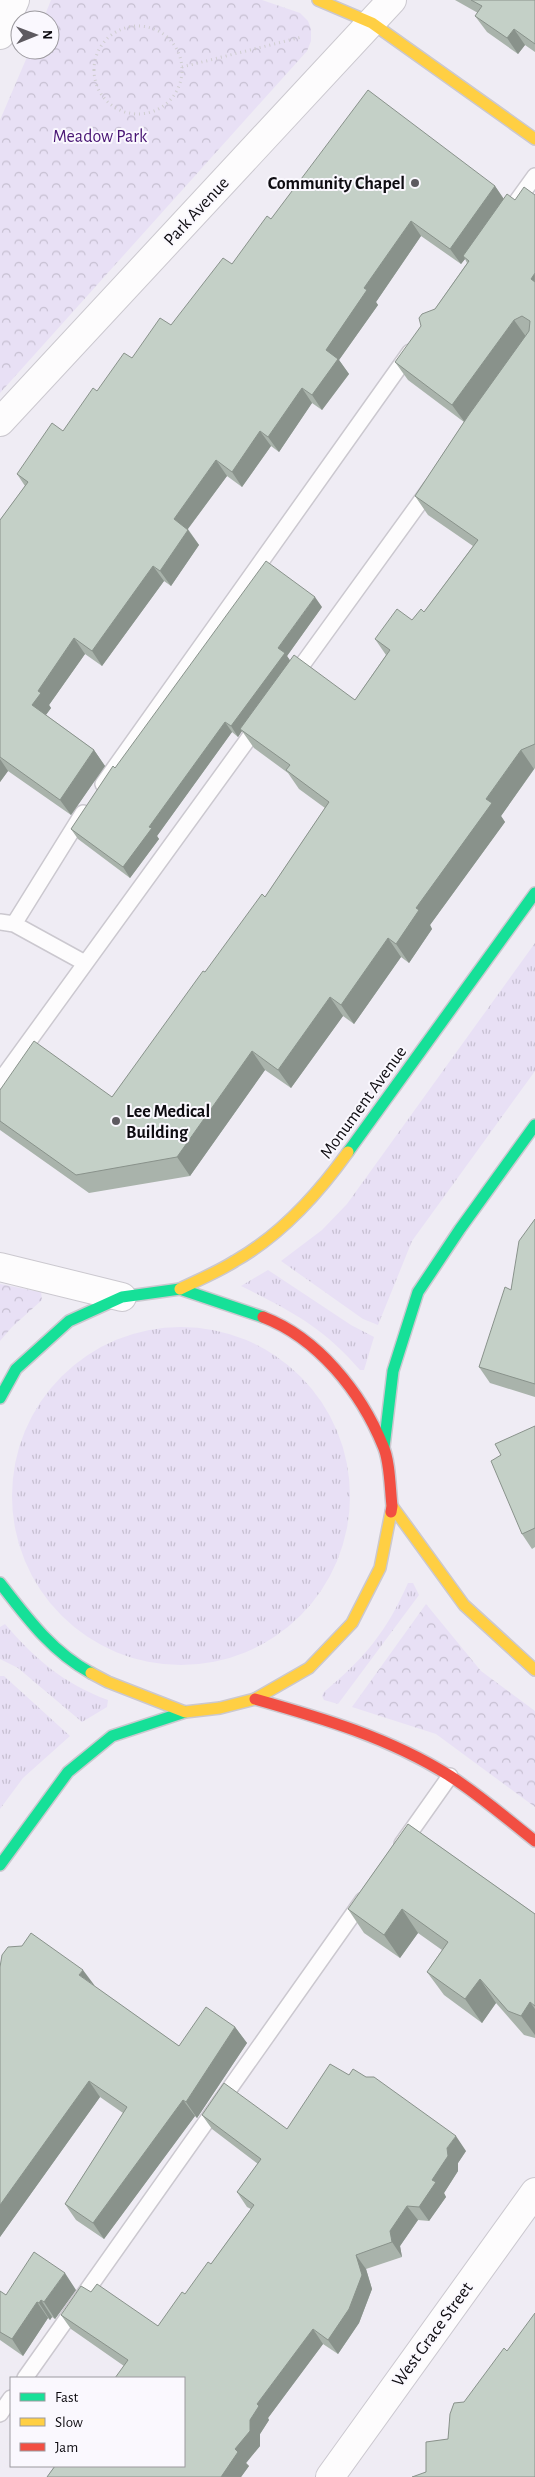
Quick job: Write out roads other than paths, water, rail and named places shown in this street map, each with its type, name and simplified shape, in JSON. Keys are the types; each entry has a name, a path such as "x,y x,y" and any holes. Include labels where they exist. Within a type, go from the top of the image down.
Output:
{"street":[{"path":"0,35 15,0"},
{"path":"318,0 372,23 535,138"},
{"name":"Park Avenue","path":"0,422 392,0"},
{"name":"Monument Avenue","path":"180,1289 236,1261 279,1231 329,1179 535,893"},
{"path":"0,1865 68,1772 112,1736 184,1712 220,1708 255,1699 309,1668 352,1623 380,1568 392,1506 384,1447 393,1371 418,1292 460,1229 535,1125"},
{"path":"0,1267 122,1298"},
{"path":"0,1398 16,1369 69,1321 122,1298 180,1289 234,1306 272,1321 301,1339 326,1358 359,1400 384,1447"},
{"path":"392,1506 464,1605 535,1670"},
{"path":"0,1583 37,1631 73,1663 108,1682 184,1712"},
{"path":"255,1699 342,1723 402,1749 450,1776 535,1841"},
{"name":"West Grace Street","path":"330,2477 535,2192"}],"lane":[{"path":"508,214 535,176"},
{"path":"85,963 7,923 93,798 416,343"},
{"path":"284,689 442,472"},
{"path":"0,1080 266,714"},
{"path":"395,1855 450,1776"},
{"path":"26,2377 372,1887"},
{"path":"0,2414 10,2399"}],"place":[{"name":"Community Chapel","path":"415,183"},
{"name":"Lee Medical Building","path":"116,1121"}],"park label":[{"name":"Meadow Park","path":"100,136"}]}
